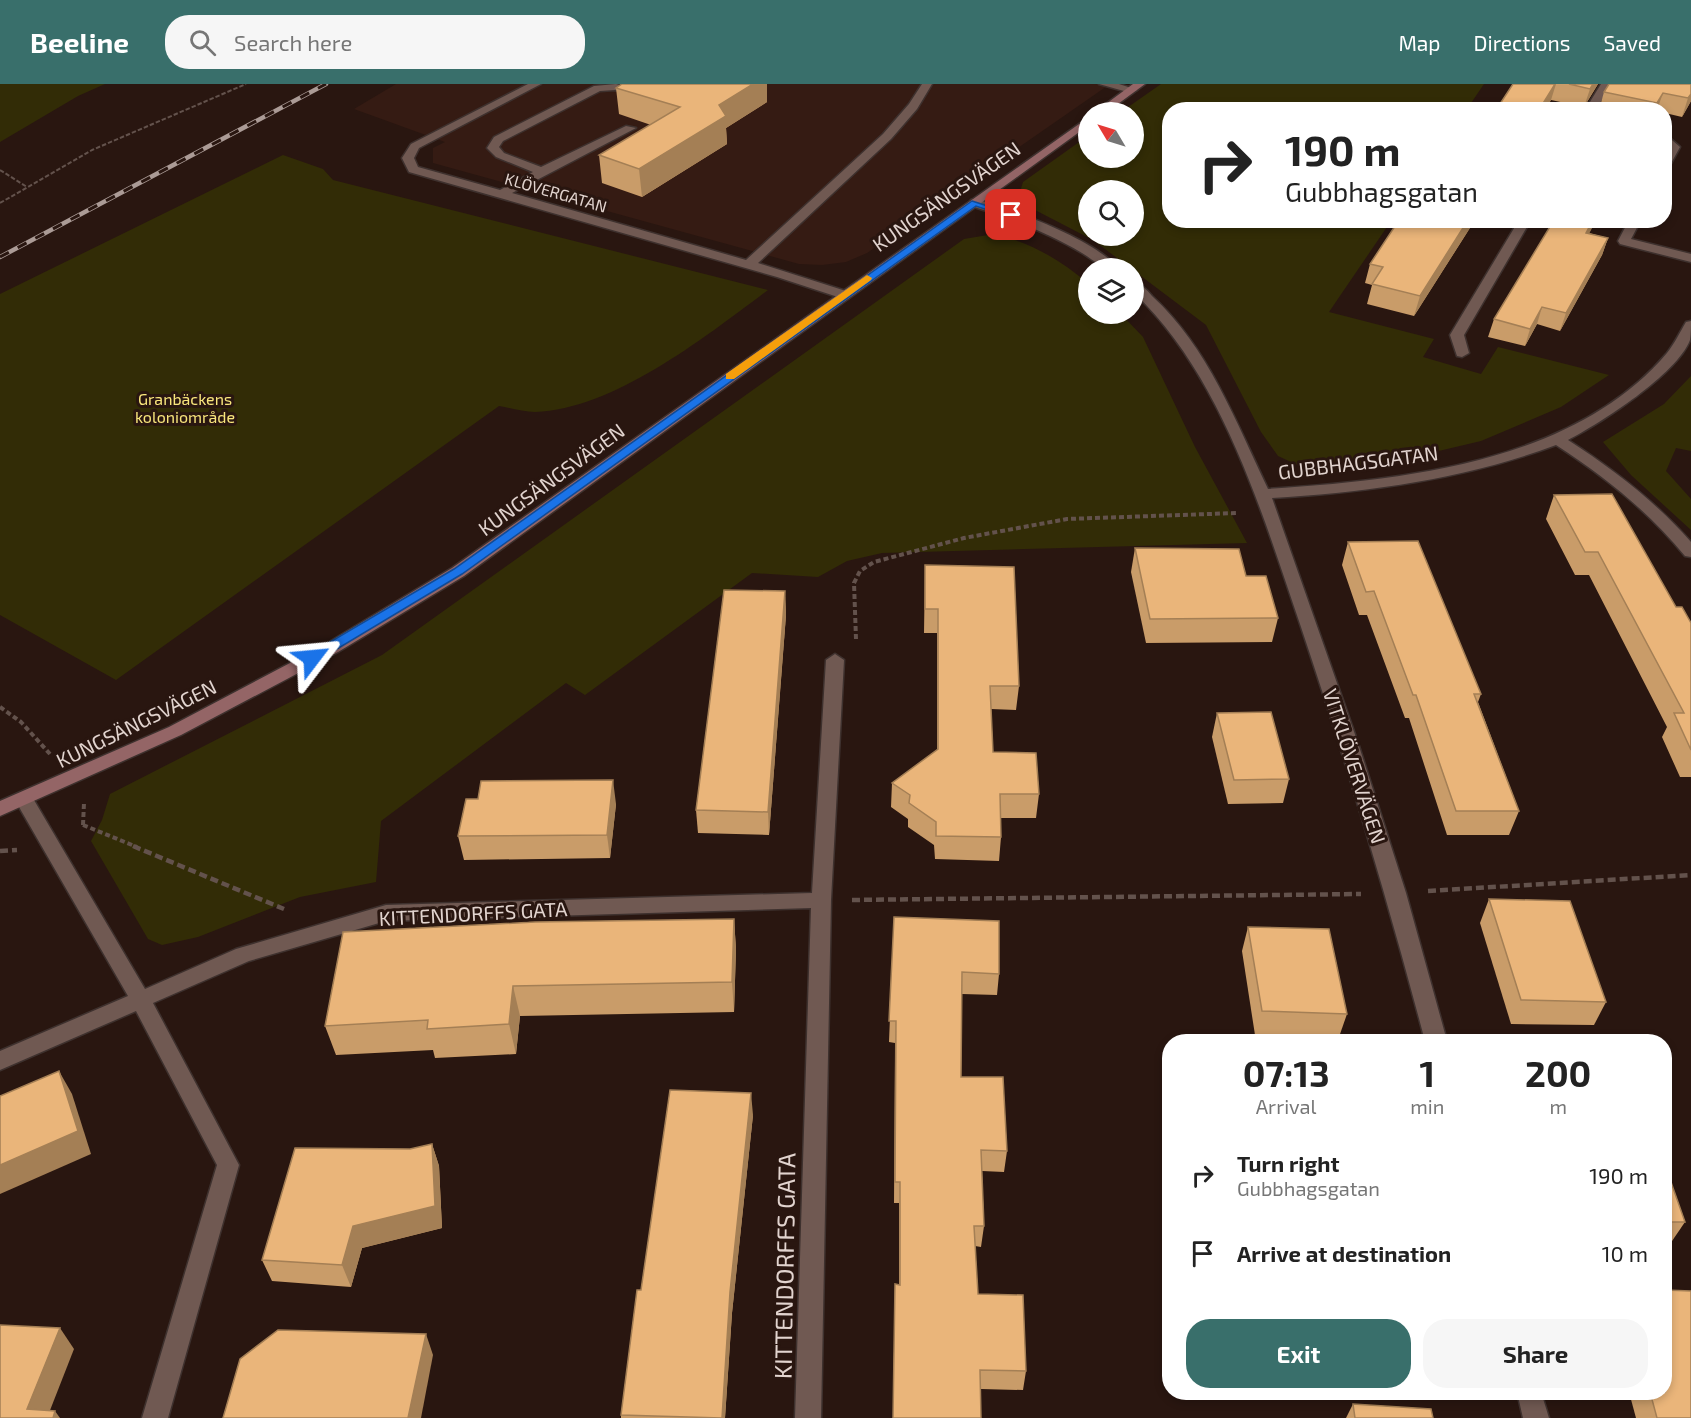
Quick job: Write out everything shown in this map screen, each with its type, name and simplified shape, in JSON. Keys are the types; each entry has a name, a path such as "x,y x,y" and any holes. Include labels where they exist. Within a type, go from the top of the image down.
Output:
{"street":[{"name":"KLÖVERGATAN","path":"536,84 415,146 408,158 413,169 749,264 844,295"},
{"path":"749,264 795,226 889,134 919,100 927,84"},
{"path":"1104,84 1136,87"},
{"path":"1595,102 1606,84"},
{"path":"542,171 500,155 493,148 498,139 598,88 615,87 642,94"},
{"path":"1114,102 1136,87"},
{"path":"502,194 542,171 630,128"},
{"name":"KUNGSÄNGSVÄGEN","path":"0,809 175,731 332,648 458,572 1078,128"},
{"path":"975,203 1030,221 1099,258"},
{"path":"1462,353 1457,335 1520,228"},
{"path":"1631,228 1624,242 1691,258"},
{"name":"GUBBHAGSGATAN","path":"1144,294 1151,300 1197,360 1266,503 1336,490 1418,479 1496,459 1557,439 1601,415 1651,378 1685,338 1691,325"},
{"path":"1557,439 1613,475 1651,507 1691,552"},
{"name":"VITKLÖVERVÄGEN","path":"1266,503 1349,743 1396,893 1434,1034"},
{"name":"KITTENDORFFS GATA","path":"808,1418 821,900 835,660"},
{"path":"24,800 141,1001 228,1165 155,1418"},
{"name":"KITTENDORFFS GATA","path":"0,1061 243,955 386,914 821,900"},
{"path":"1531,1400 1536,1418"}],"path":[{"path":"0,203 92,150 246,84"},
{"path":"0,170 27,187"},
{"path":"835,660 857,660 854,583 860,571 874,562 964,538 1067,519 1266,503"},
{"path":"83,825 286,910 308,935"},
{"path":"821,900 1396,893 1691,875"}],"shaded area":[{"path":"396,84 1110,84 1084,102 1078,102 1078,106 867,253 846,262 822,265 799,264 433,163 433,148 445,142 354,109"}],"green space":[{"path":"0,84 105,84 78,96 0,142"},
{"path":"1161,84 1484,84 1472,102 1162,102 1162,228 1386,228 1329,312 1434,339 1423,357 1481,374 1498,347 1609,375 1561,407 1481,441 1392,462 1336,471 1302,467 1278,456 1261,432 1206,325 1144,278 1144,258 1117,258 1101,246 1144,246 1144,180 1078,180 1078,232 1035,210 1019,195 1023,182 1078,143 1078,168 1144,168 1144,102 1135,102"},
{"name":"Granbäckens koloniområde","path":"283,155 323,169 333,180 768,290 717,328 658,367 596,398 565,408 535,412 499,406 116,680 0,615 0,294"},
{"path":"994,234 1021,242 1044,253 1078,276 1078,324 1131,324 1143,337 1195,447 1247,543 882,553 847,561 818,577 752,573 585,695 566,683 381,821 376,882 300,897 198,937 162,945 148,939 91,841 102,820 110,794 382,655 964,239"},
{"path":"1691,376 1691,451 1676,448 1666,471 1691,499 1691,530 1631,475 1603,442 1664,404"}],"building":[{"path":"622,84 753,84 719,105 726,116 639,169 599,155 680,107 616,88"},
{"path":"1513,84 1555,84 1544,102 1501,102"},
{"path":"1569,84 1593,84 1590,89"},
{"path":"1609,84 1691,84 1691,94 1688,98 1663,93 1658,102 1604,92"},
{"path":"1394,228 1463,228 1420,296 1372,284 1383,267 1370,264"},
{"path":"1549,228 1589,228 1586,233 1608,238 1566,313 1542,307 1530,329 1494,319"},
{"path":"1612,494 1676,607 1682,607 1691,623 1691,750 1674,713 1684,713 1598,552 1585,552 1554,495"},
{"path":"1418,541 1481,694 1474,694 1519,811 1456,811 1416,695 1413,695 1374,591 1366,592 1348,542"},
{"path":"1135,548 1239,549 1246,576 1266,576 1278,618 1150,619"},
{"path":"925,565 1014,567 1019,686 990,686 993,752 1036,753 1039,794 1000,794 1001,837 936,836 936,822 909,803 910,795 892,783 938,749 938,609 925,609"},
{"path":"724,590 785,591 768,812 696,810"},
{"path":"1271,712 1289,779 1234,780 1217,713"},
{"path":"613,780 607,835 458,836 466,799 478,799 481,781"},
{"path":"1489,899 1570,901 1606,1002 1521,1000"},
{"path":"894,917 999,921 999,974 962,972 961,1077 1003,1077 1007,1151 981,1150 984,1226 974,1226 978,1294 1023,1295 1026,1371 980,1370 981,1418 893,1418 895,1284 900,1285 900,1182 895,1182 896,1021 889,1021"},
{"path":"734,919 732,982 513,986 509,1024 427,1029 428,1020 325,1026 343,932 535,922"},
{"path":"1248,927 1329,929 1347,1014 1262,1011"},
{"path":"59,1071 78,1131 0,1165 0,1096"},
{"path":"670,1090 751,1093 730,1292 722,1418 621,1415 637,1290 641,1290"},
{"path":"432,1144 435,1206 353,1226 342,1265 262,1260 295,1148 410,1149"},
{"path":"1672,1185 1685,1222 1672,1222"},
{"path":"1672,1290 1691,1291 1691,1418 1657,1418 1652,1400 1672,1400"},
{"path":"0,1325 60,1328 27,1409 55,1411 53,1418 0,1418"},
{"path":"278,1330 426,1334 408,1418 223,1418 240,1359"},
{"path":"1353,1404 1431,1409 1433,1418 1355,1418"}],"railway":[{"path":"0,257 326,84"}],"slow traffic":[{"path":"730,377 867,278"}],"route":[{"path":"312,658 458,572 975,203 1011,215"}]}
